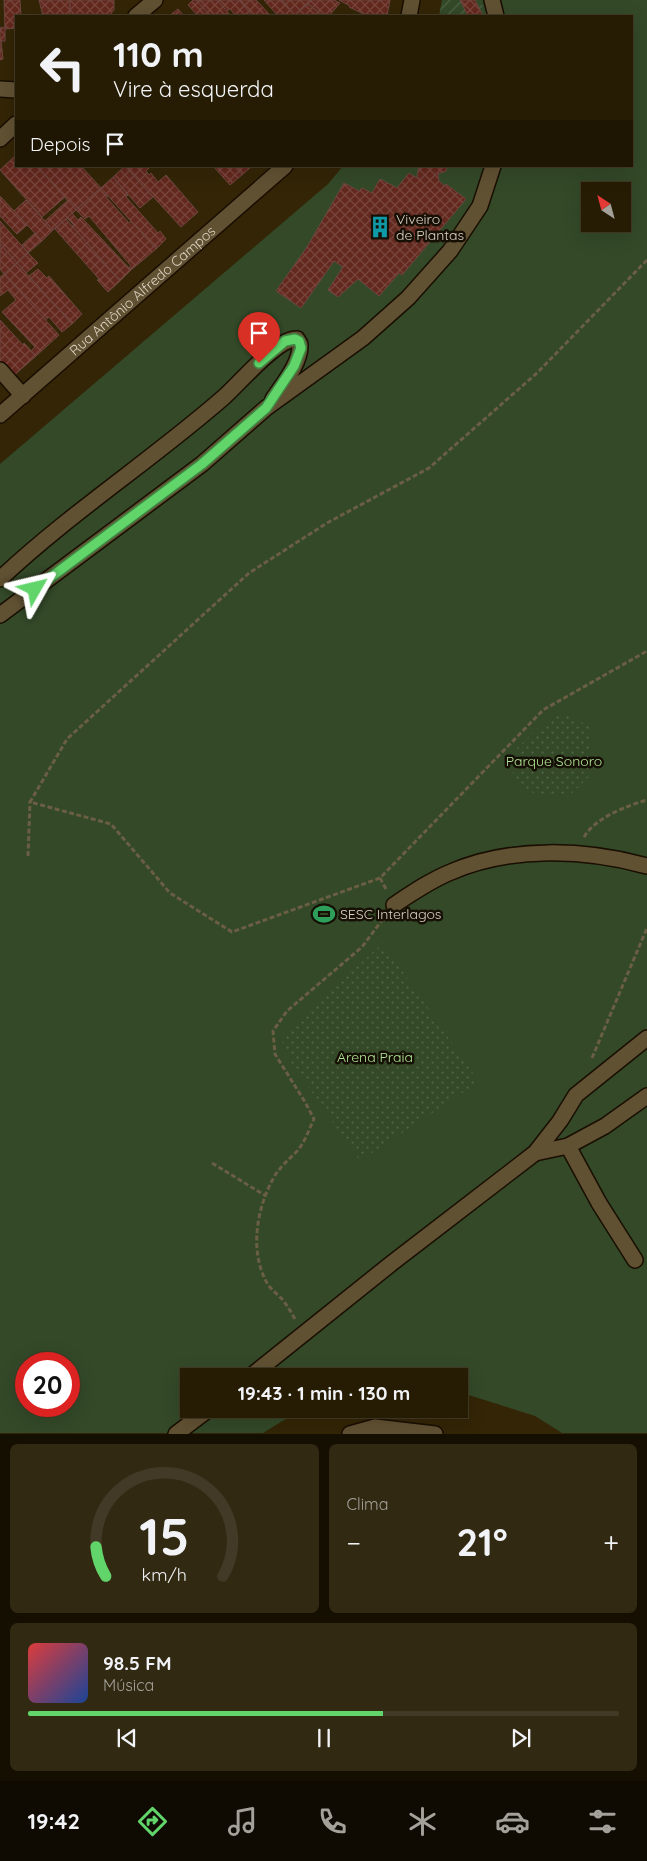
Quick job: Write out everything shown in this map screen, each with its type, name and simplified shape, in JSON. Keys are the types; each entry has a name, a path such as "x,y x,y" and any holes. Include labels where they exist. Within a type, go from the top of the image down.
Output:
{"street":[{"path":"137,15 155,0"},
{"path":"409,15 412,0"},
{"path":"492,0 496,15"},
{"path":"0,89 15,90"},
{"path":"0,139 15,125"},
{"name":"Rua Antônio Alfredo Campos","path":"0,415 285,167"},
{"path":"0,615 202,464 266,408 363,338 408,298 450,252 480,206 494,167"},
{"path":"0,579 63,526 198,419 234,388 271,351 285,341 297,339 301,348 294,366 266,408"},
{"path":"0,370 23,396"},
{"path":"394,905 450,872 481,861 520,854 576,853 618,858 647,866"},
{"path":"261,1368 392,1263 536,1153 560,1121 576,1095 647,1038"},
{"path":"536,1153 568,1146 605,1126 647,1096"},
{"path":"568,1146 599,1203 635,1260"},
{"path":"176,1434 197,1418"},
{"path":"350,1434 375,1426 436,1434"}],"path":[{"path":"28,856 30,802 67,739 249,573 327,524 429,468 537,373 647,260"},
{"path":"30,802 111,824 170,893 232,932 380,878 543,710 647,651"},
{"path":"576,853 590,828 627,806 647,800"},
{"path":"305,1334 284,1302 265,1281 257,1259 259,1220 266,1196 273,1179 284,1163 299,1148 314,1119 275,1054 273,1031 287,1011 362,947 394,905"},
{"path":"591,1060 647,928"},
{"path":"212,1163 266,1196"}],"green space":[{"path":"442,0 479,0 487,15 439,15"},
{"name":"SESC Interlagos","path":"446,0 647,0 647,1433 562,1433 535,1416 468,1395 468,1368 180,1368 180,1418 287,1418 263,1433 0,1433 0,464 328,184 342,167 633,167 633,15 443,15"},
{"name":"Parque Sonoro","path":"567,713 591,728 588,778 568,797 536,795 512,778 517,748 548,719"},
{"name":"Arena Praia","path":"383,943 479,1082 360,1161 292,1064 280,1036"}],"building":[{"path":"4,0 20,0 21,15 15,15 15,28 5,29"},
{"path":"39,0 70,0 70,15 43,15"},
{"path":"70,0 114,0 114,10 110,15 70,15"},
{"path":"193,0 196,0 210,15 197,15 188,5"},
{"path":"196,0 217,0 230,15 210,15"},
{"path":"217,0 239,0 252,15 235,15 230,9 227,11"},
{"path":"239,0 256,0 270,15 252,15"},
{"path":"264,0 282,0 295,15 277,15"},
{"path":"282,0 312,0 295,15"},
{"path":"312,0 334,0 340,3 330,15 322,15 308,4"},
{"path":"339,0 390,0 387,15 366,15"},
{"path":"460,0 475,0 482,15 468,15"},
{"path":"308,4 322,15 295,15"},
{"path":"178,9 183,15 170,15"},
{"path":"5,27 5,41 1,41 3,59 0,60 0,28"},
{"path":"15,156 15,167 38,167 65,197 42,217 0,170"},
{"path":"38,167 82,167 101,188 76,210"},
{"path":"126,167 153,197 140,208 113,177"},
{"path":"126,167 150,167 146,171 149,175 151,173 158,182 166,175 198,212 181,227"},
{"path":"214,167 235,167 242,175 230,185"},
{"path":"235,167 251,167 242,175"},
{"name":"Viveiro de Plantas","path":"422,167 447,167 446,171 438,174 439,181 466,199 402,275 399,273 379,296 358,279 338,297 328,290 343,267 334,261 301,308 276,291 307,247 344,183 359,191 362,188 372,193 380,179 397,188 409,173 417,178 418,169"},
{"path":"113,177 128,195 126,197 158,233 160,231 166,239 156,249 101,188"},
{"path":"101,188 108,196 106,197 129,223 131,221 156,249 131,270 129,268 131,266 89,216 85,219 76,210"},
{"path":"0,196 27,225 17,234 0,216"},
{"path":"26,200 53,230 42,241 14,211"},
{"path":"68,200 76,210 53,230 45,221"},
{"path":"72,213 78,220 81,217 131,270 120,281 72,226 74,225 67,218"},
{"path":"66,219 120,281 108,292 55,229"},
{"path":"0,221 28,253 17,263 0,244"},
{"path":"35,233 42,241 28,253 22,245"},
{"path":"0,244 17,263 4,274 0,269"},
{"path":"28,253 38,263 26,273 17,263"},
{"path":"17,263 72,324 62,332 49,317 45,320 4,274"},
{"path":"38,269 47,278 49,276 82,314 72,324 29,276"},
{"path":"4,274 59,335 36,356 31,351 35,347 2,312 16,300 8,290 0,296 0,277"},
{"path":"0,320 36,356 11,378 5,371 9,368 0,361"}],"place":[{"name":"Viveiro de Plantas","path":"380,227"},
{"name":"SESC Interlagos","path":"324,914"}],"route":[{"path":"35,589 202,464 266,408 294,366 301,348 299,341 297,339 285,341 259,363"}]}
